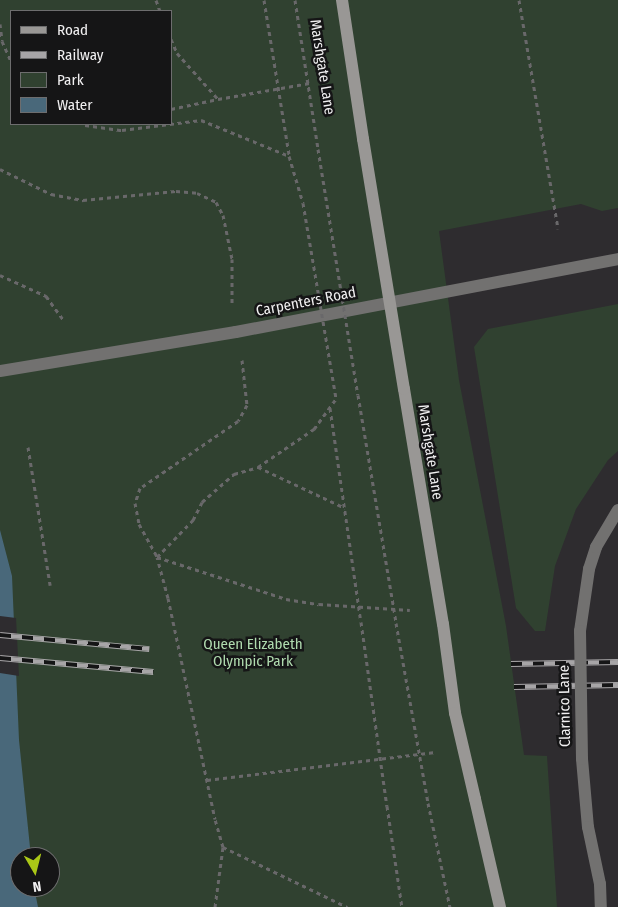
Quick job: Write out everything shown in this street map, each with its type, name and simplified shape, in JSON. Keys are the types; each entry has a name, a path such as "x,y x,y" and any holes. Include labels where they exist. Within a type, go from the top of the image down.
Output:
{"street":[{"name":"Marshgate Lane","path":"342,0 455,713 500,907"},
{"name":"Carpenters Road","path":"0,371 236,332 618,259"},
{"name":"Clarnico Lane","path":"602,907 600,884 588,827 582,759 580,631 589,569 596,547 618,510"}],"path":[{"path":"157,557 193,520 212,492 234,474 258,467 314,429 336,399 303,203 289,156 280,87 264,0"},
{"name":"Marshgate Lane","path":"295,0 310,83 318,149 393,609 418,754 450,907"},
{"path":"519,0 558,230"},
{"path":"0,24 2,41 10,59"},
{"path":"172,41 177,53 218,99"},
{"path":"172,109 280,87 310,83"},
{"path":"172,124 201,120 289,156"},
{"path":"90,125 122,130 162,125"},
{"path":"0,169 50,194 83,200 176,191 197,193 216,202 223,215 232,259 232,306"},
{"path":"0,275 46,296 63,319"},
{"path":"215,907 223,846 215,819 168,598 157,557 139,524 135,503 140,488 238,421 247,405 242,360"},
{"path":"330,408 402,907"},
{"path":"28,447 50,584"},
{"path":"258,467 345,508"},
{"path":"157,557 286,599 359,608 410,610"},
{"path":"207,780 435,752"},
{"path":"223,846 347,907"}],"green space":[{"name":"Queen Elizabeth Olympic Park","path":"0,0 618,0 618,208 602,211 581,204 439,231 459,380 506,626 524,755 547,756 557,907 0,907"},
{"path":"618,304 618,451 608,460 576,509 555,566 545,631 535,631 516,608 474,347 488,329"}],"water":[{"path":"0,530 12,576 19,740 30,847 10,847 10,897 36,897 38,907 0,907"}],"pier":[{"path":"0,616 16,618 19,676 0,673"}],"railway":[{"path":"0,635 149,649"},
{"path":"0,658 153,672"},
{"path":"511,664 618,662"},
{"path":"514,687 618,685"}]}
